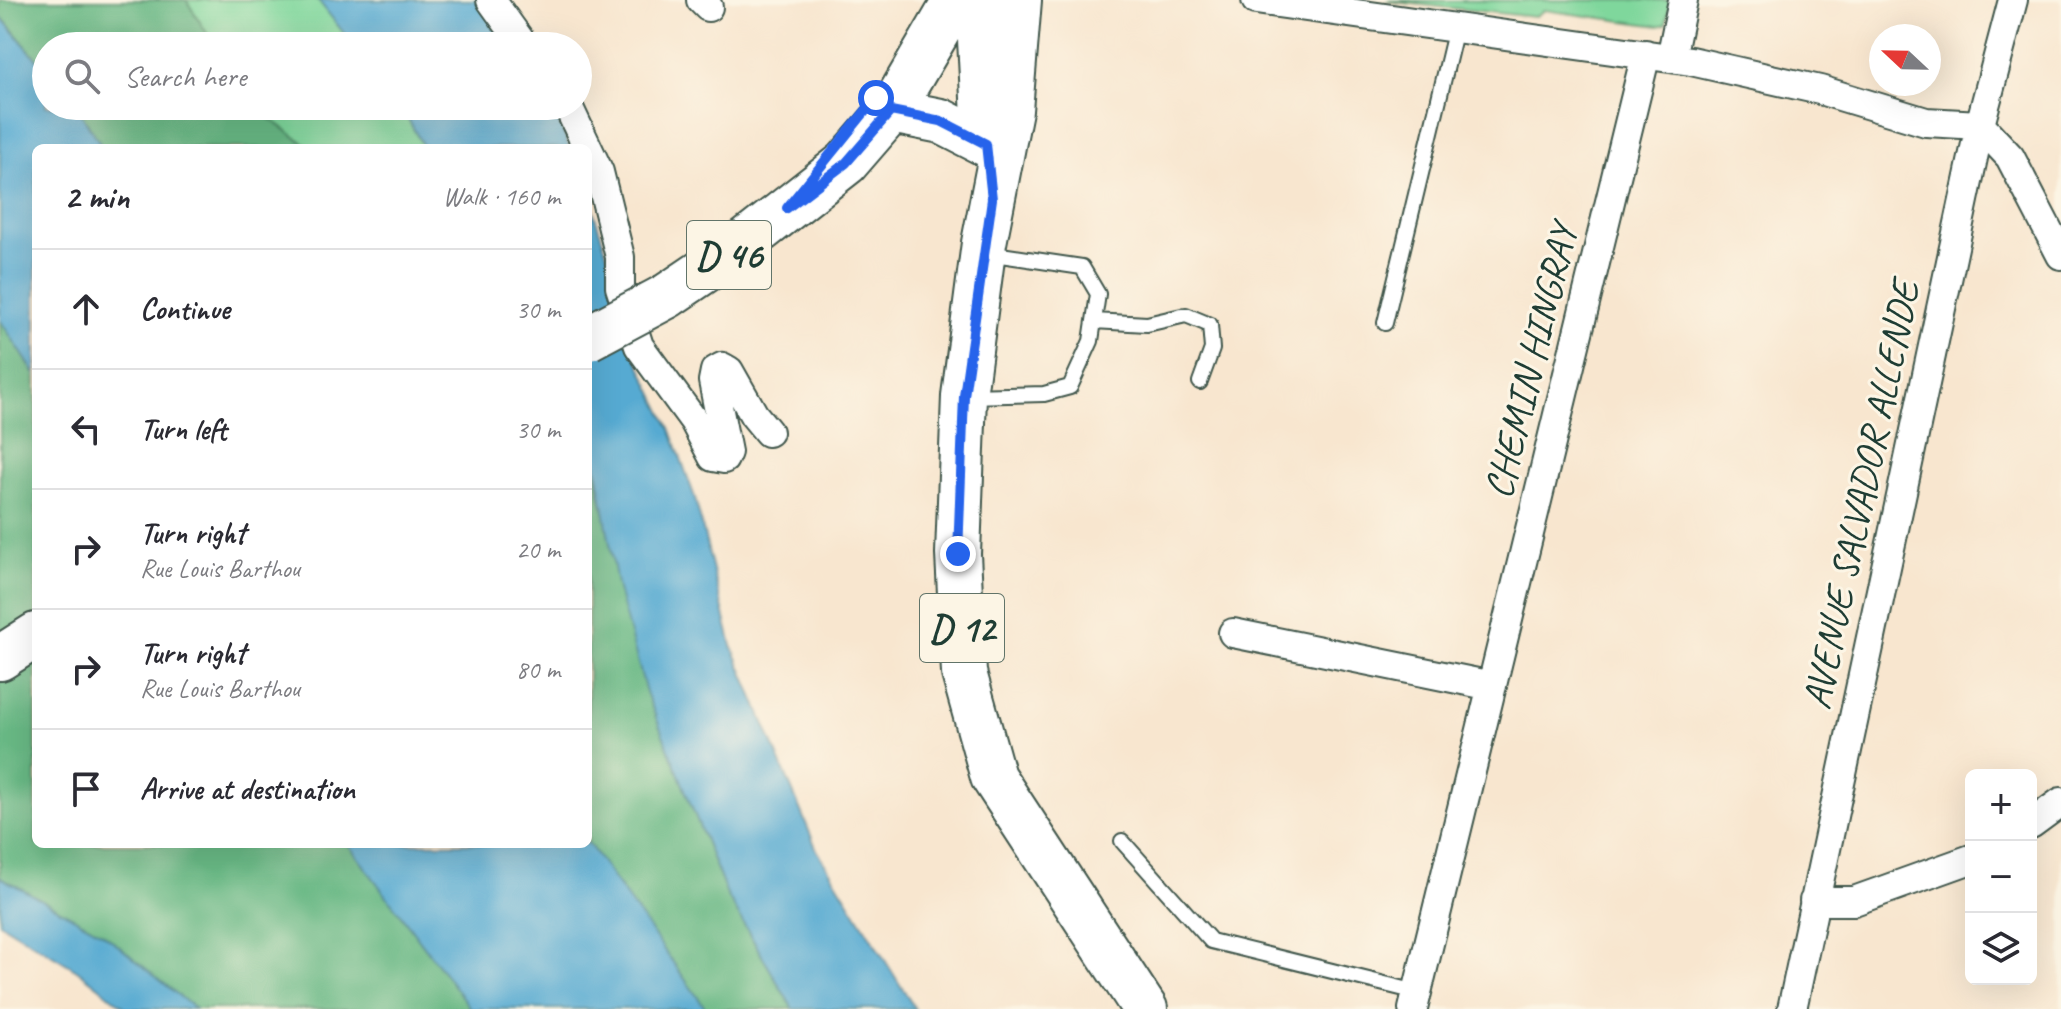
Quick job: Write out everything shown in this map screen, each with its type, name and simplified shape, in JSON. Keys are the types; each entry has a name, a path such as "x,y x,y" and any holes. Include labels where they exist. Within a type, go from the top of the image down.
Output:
{"main road":[{"name":"D 46","path":"787,208 876,98 913,38 927,0"},
{"name":"D 46","path":"592,336 667,296 735,250 846,163 891,111 956,0"},
{"name":"D 12","path":"978,0 992,199"},
{"name":"D 12","path":"1019,0 1010,110 983,253 964,396 958,554 964,673 993,777 1145,1009"},
{"path":"891,111 941,121 986,144"},
{"path":"0,658 32,638"}],"street":[{"path":"491,0 514,32"},
{"path":"1256,0 1659,56 1820,90 1926,122 1980,125 2010,157 2061,255"},
{"name":"CHEMIN HINGRAY","path":"1415,1000 1492,686 1659,56 1683,0"},
{"name":"AVENUE SALVADOR ALLENDE","path":"1792,1009 1980,125 2013,0"},
{"path":"575,120 586,144"},
{"path":"592,157 599,172 620,257 620,287 639,346 694,421 713,457 724,459 727,452 713,381 715,371 722,367 729,371 754,415 768,432"},
{"path":"1233,633 1492,686"},
{"path":"2037,820 2061,802"},
{"path":"1814,901 1854,901 1965,861"}],"lane":[{"path":"1385,323 1456,28"},
{"path":"964,396 1044,394 1070,387 1091,341 1098,294 1082,267 983,253"},
{"path":"1094,321 1147,324 1186,315 1210,325 1212,349 1200,382"},
{"path":"1122,841 1211,941 1415,1000"}],"green space":[{"path":"0,0 186,0 206,32 32,32 32,53 0,15"},
{"path":"186,0 318,0 343,32 206,32"},
{"path":"1670,0 1666,24 1659,26 1544,10 1535,17 1386,1"},
{"path":"85,120 272,120 305,144 100,144"},
{"path":"272,120 409,120 422,144 305,144"},
{"path":"0,320 32,369 32,848 351,848 471,1009 195,1009 104,934 0,877"},
{"path":"592,444 599,489 646,692 727,895 793,1009 706,1009 592,848"}],"water":[{"path":"318,0 476,0 500,32 343,32"},
{"path":"0,16 32,54 32,120 85,120 100,144 32,144 32,369 0,320"},
{"path":"409,120 558,120 568,144 422,144"},
{"path":"592,207 630,345 670,428 695,498 732,646 817,850 915,1009 793,1009 727,895 646,692 618,590 592,442"},
{"path":"351,848 592,848 706,1009 471,1009"},
{"path":"0,877 104,934 195,1009 127,1009 77,970 0,923"}],"route":[{"path":"876,98 787,208 846,163 891,111 941,121 986,144 992,199 964,396 958,554"}]}
